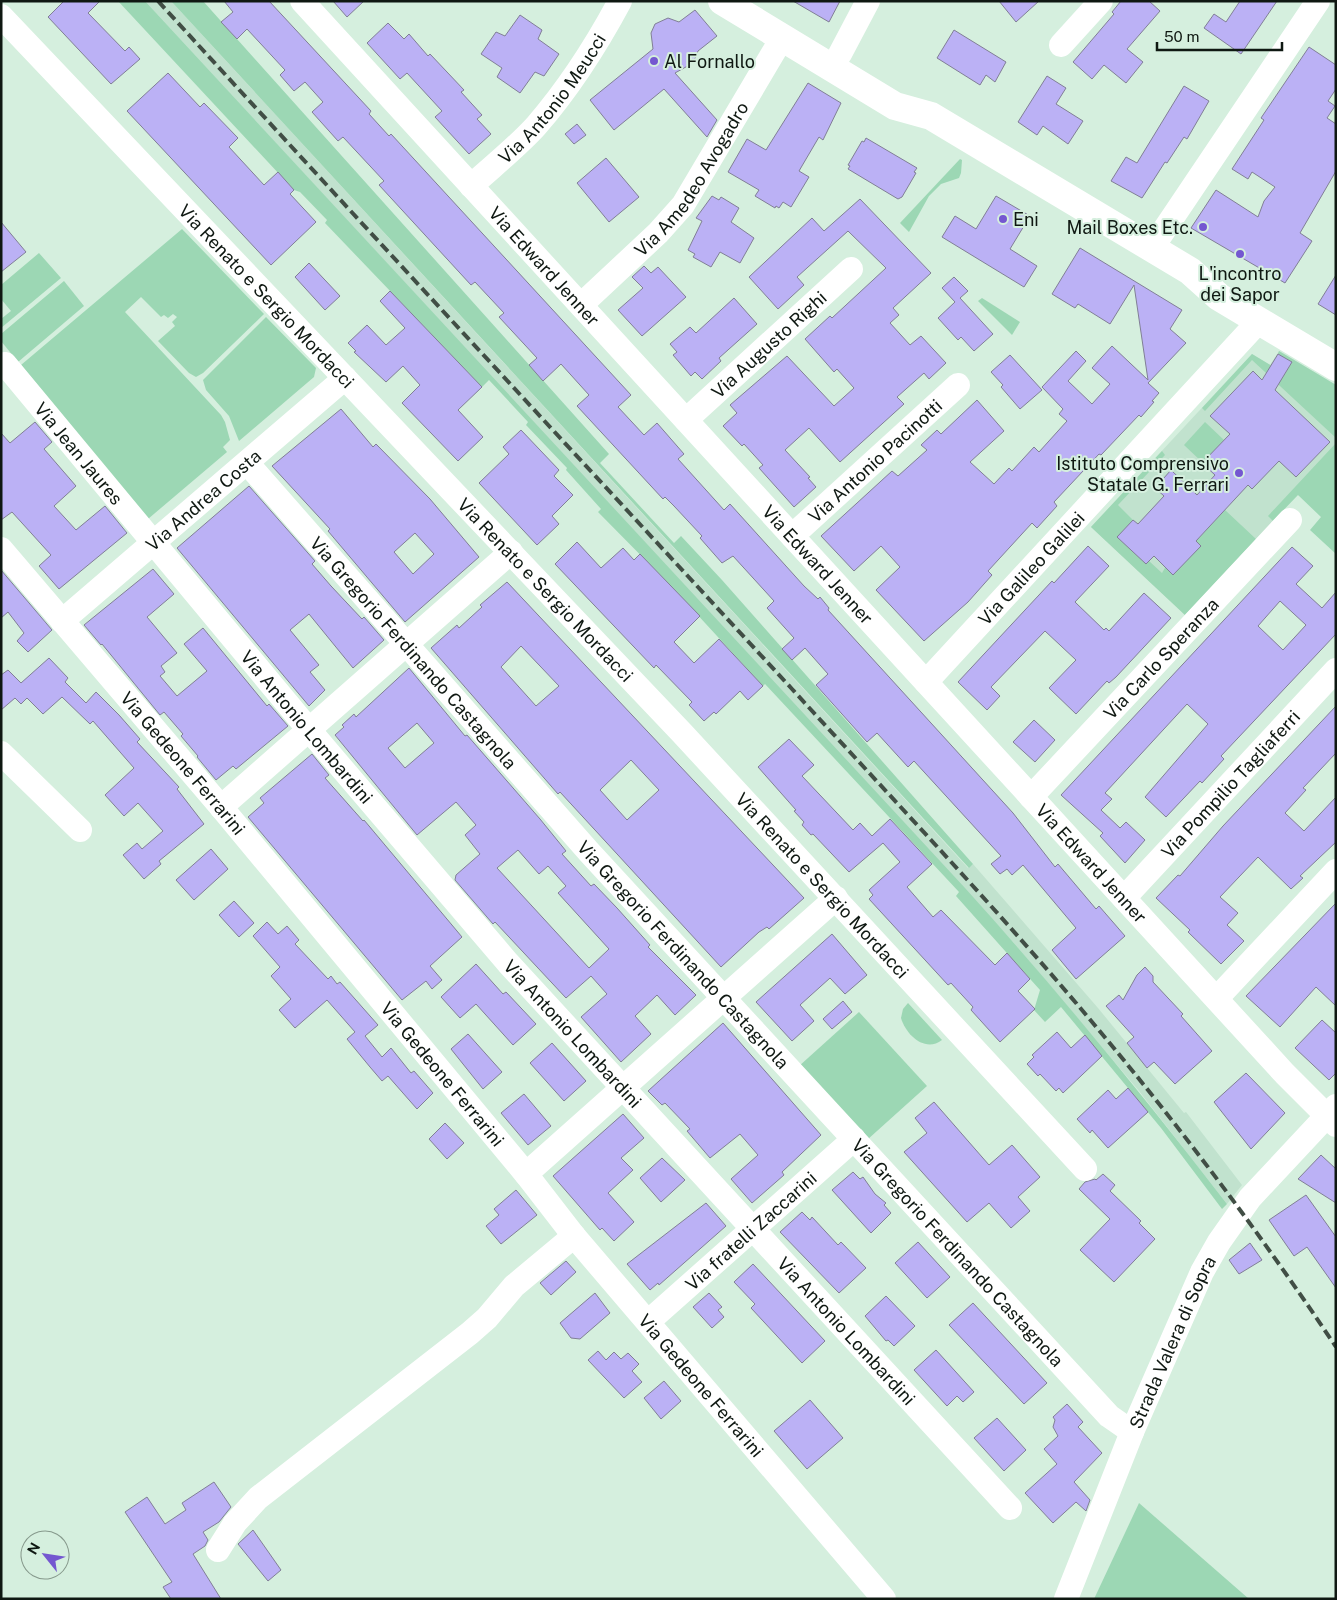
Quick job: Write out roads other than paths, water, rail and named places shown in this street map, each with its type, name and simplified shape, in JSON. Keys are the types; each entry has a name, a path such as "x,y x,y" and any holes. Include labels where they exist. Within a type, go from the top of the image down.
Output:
{"main road":[{"path":"722,1 894,106 932,116 1190,271 1239,291 1336,350"},
{"path":"737,1 829,57 832,50"},
{"path":"752,1 929,108 932,116"},
{"path":"1190,271 1215,295 1336,367"}],"street":[{"name":"Via Edward Jenner","path":"302,1 1124,898 1217,998 1333,1116"},
{"name":"Via Antonio Meucci","path":"471,186 528,135 546,114 603,31 620,1"},
{"path":"832,50 856,22 868,1"},
{"path":"1062,45 1101,1"},
{"path":"1152,248 1318,1"},
{"name":"Via Renato e Sergio Mordacci","path":"1,16 511,552 836,898 1085,1169"},
{"name":"Via Amedeo Avogadro","path":"581,305 663,228 683,205 782,38"},
{"name":"Via Augusto Righi","path":"686,420 851,269"},
{"name":"Via Galileo Galilei","path":"926,682 1259,321"},
{"name":"Via Jean Jaures","path":"3,364 154,543"},
{"name":"Via Andrea Costa","path":"62,621 248,464 345,378"},
{"name":"Via Antonio Pacinotti","path":"792,536 958,385"},
{"name":"Via Gregorio Ferdinando Castagnola","path":"248,464 589,852 1109,1416 1132,1432"},
{"name":"Via Carlo Speranza","path":"1031,797 1290,520"},
{"name":"Via Antonio Lombardini","path":"154,543 508,963 1010,1508"},
{"name":"Via Gedeone Ferrarini","path":"1,549 221,807 526,1174 574,1236 649,1321 884,1599"},
{"path":"221,807 511,552"},
{"name":"Via Pompilio Tagliaferri","path":"1124,898 1336,670"},
{"path":"1,753 80,830"},
{"path":"1217,998 1336,870"},
{"path":"526,1174 836,898"},
{"name":"Strada Valera di Sopra","path":"1066,1599 1132,1432 1185,1307 1219,1242 1250,1198 1333,1116"},
{"name":"Via fratelli Zaccarini","path":"649,1321 854,1139"},
{"path":"218,1550 235,1523 258,1498 470,1333 487,1318 514,1286 574,1236"}],"railway":[{"path":"158,1 1006,923 1111,1044 1178,1128 1275,1258 1336,1347"}],"place":[{"name":"Al Fornallo","path":"654,61"},
{"name":"Eni","path":"1003,219"},
{"name":"Mail Boxes Etc.","path":"1203,227"},
{"name":"L'incontro dei Sapor","path":"1240,254"},
{"name":"Istituto Comprensivo Statale G. Ferrari","path":"1239,473"}]}
